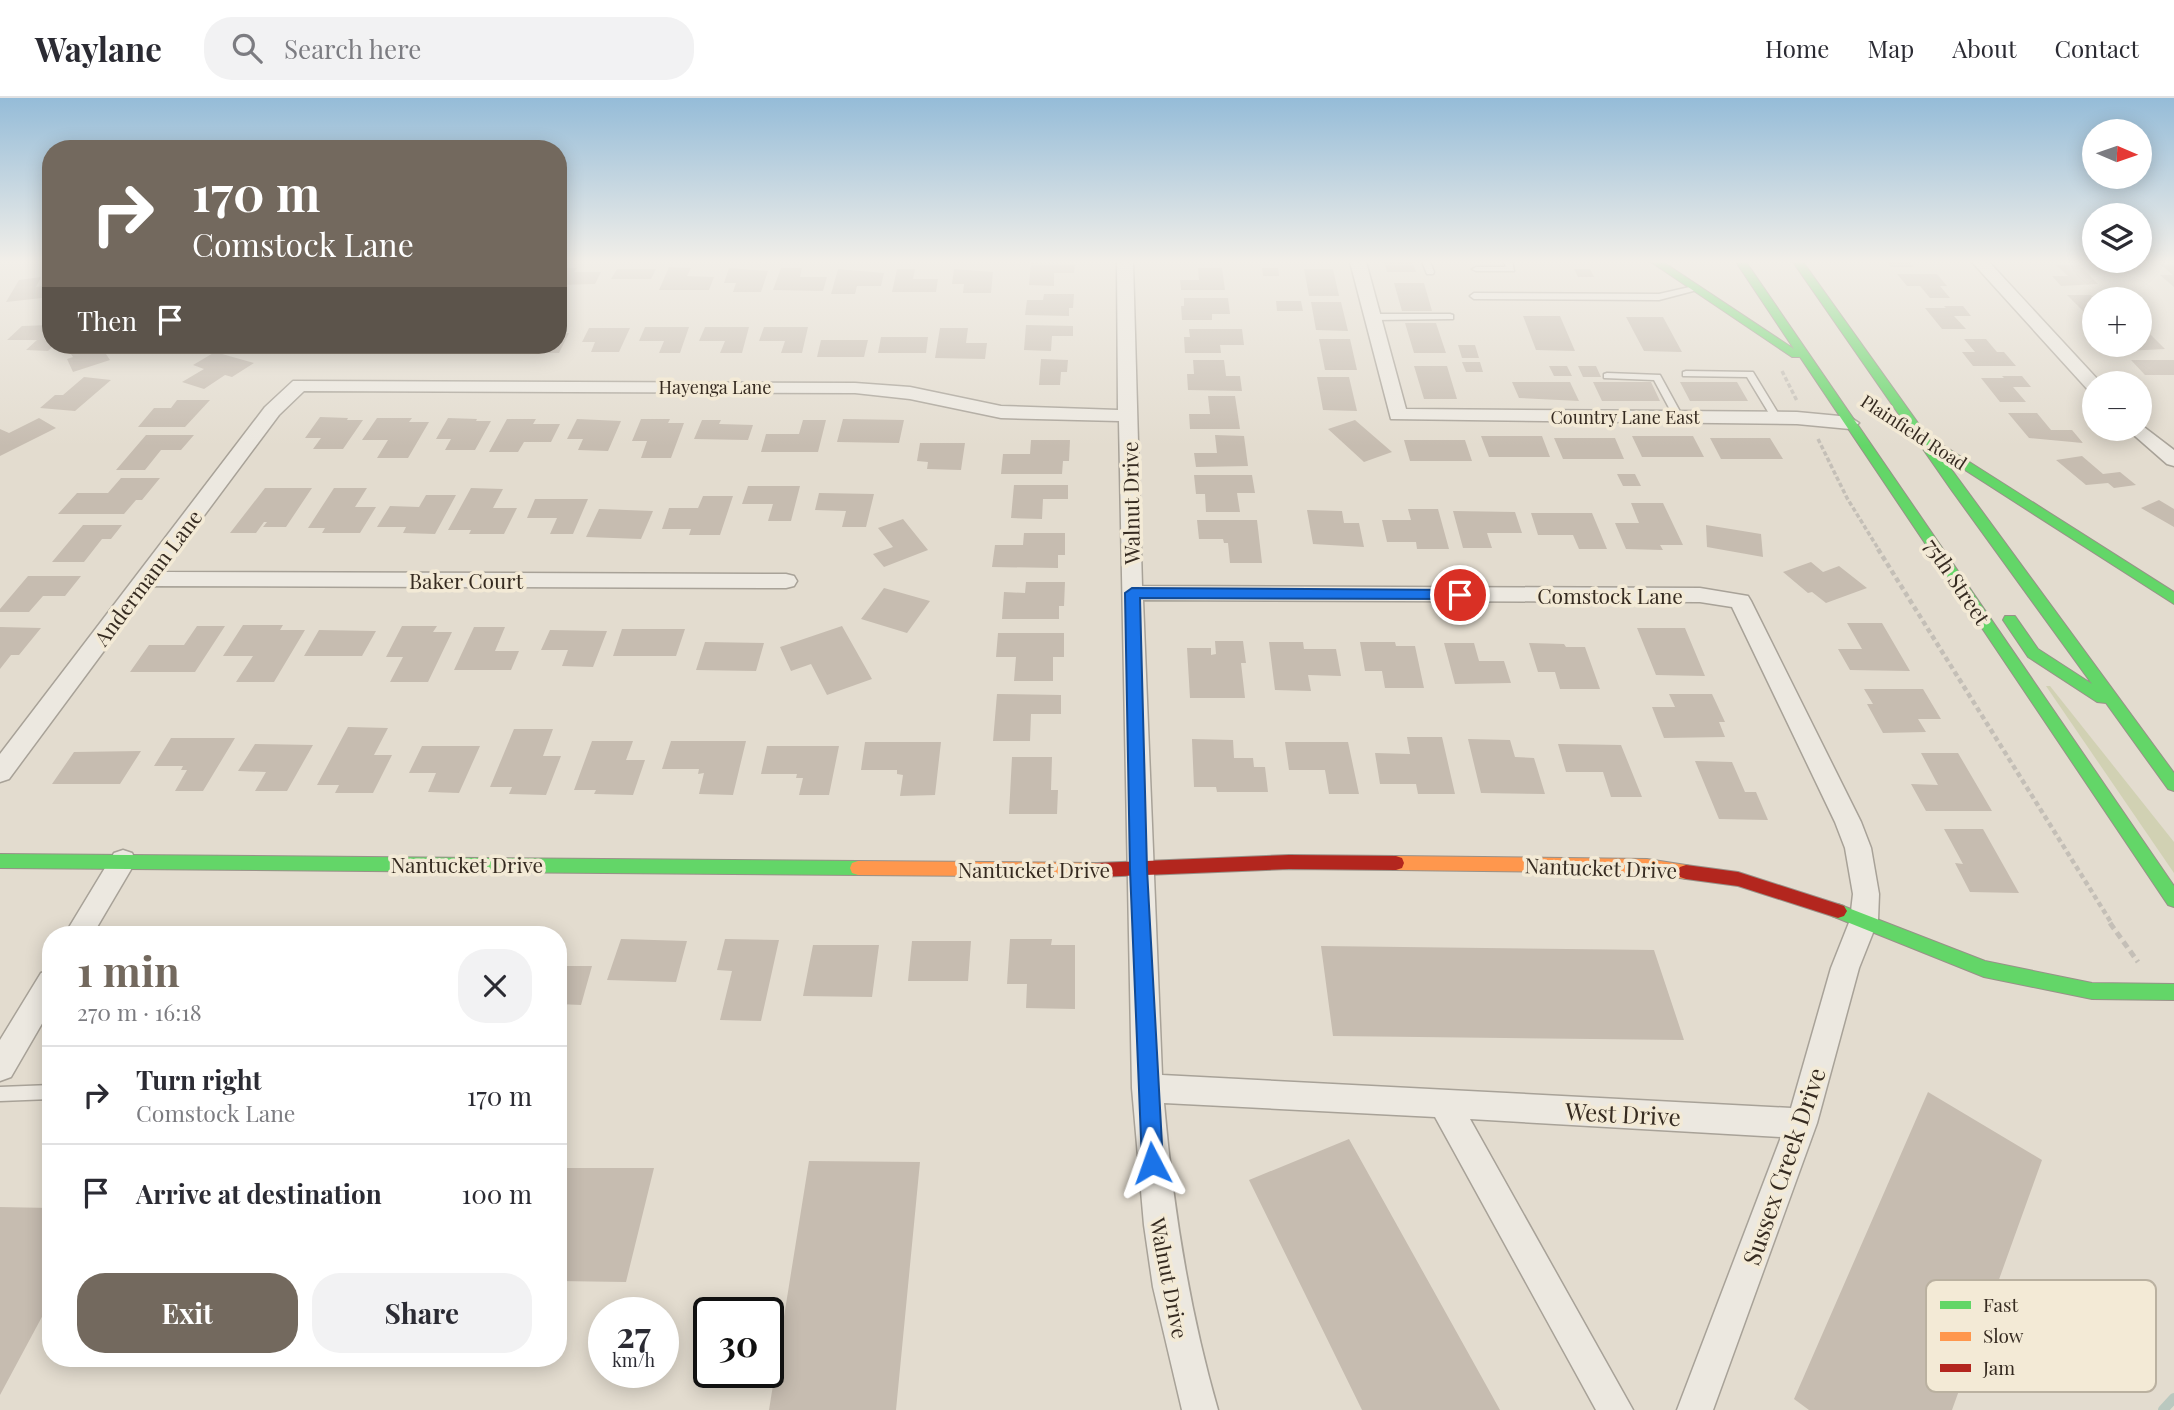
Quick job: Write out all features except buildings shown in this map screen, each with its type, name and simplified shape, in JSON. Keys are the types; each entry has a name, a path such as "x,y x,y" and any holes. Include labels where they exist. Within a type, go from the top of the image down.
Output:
{"main road":[{"name":"Plainfield Road","path":"1748,323 1843,386"},
{"name":"75th Street","path":"1784,323 2174,900"},
{"path":"1841,323 2174,785"},
{"name":"Plainfield Road","path":"1888,415 2174,599"},
{"path":"2002,609 2033,653 2119,709"},
{"name":"Nantucket Drive","path":"0,861 1139,869 1289,862 1647,866 1738,879 1864,920 1984,969 2038,982 2092,990 2174,992"}],"street":[{"name":"Walnut Drive","path":"1126,323 1147,1088 1157,1221 1166,1272 1200,1410"},
{"name":"Country Lane East","path":"1374,323 1398,415 1776,418 1850,422"},
{"path":"2036,323 2082,373"},
{"name":"Hayenga Lane","path":"299,385 855,387 909,393 1001,412 1128,416"},
{"name":"Andermann Lane","path":"0,772 272,411 299,385"},
{"path":"2151,441 2174,460"},
{"name":"Baker Court","path":"146,579 786,581"},
{"name":"Comstock Lane","path":"1132,593 1700,595 1740,601 1858,848 1866,894 1864,920"},
{"path":"84,926 122,861"},
{"name":"Sussex Creek Drive","path":"1695,1410 1802,1123 1845,968 1864,920"},
{"path":"0,1067 42,997"},
{"name":"West Drive","path":"1147,1088 1802,1123"},
{"path":"1444,1103 1615,1410"}],"lane":[{"path":"1686,374 1750,374 1776,418"},
{"path":"1607,376 1657,377 1678,417"},
{"path":"0,1094 42,1092"}],"path":[{"path":"1784,375 1801,410"},
{"path":"1816,436 1847,498 1954,673 2091,895 2144,969"}],"green space":[{"path":"2046,686 2050,686 2174,842 2174,873"}],"waterway":[{"path":"2163,1410 2174,1398"}],"traffic: fast":[{"path":"1748,323 1796,355"},
{"path":"1783,323 2174,900"},
{"path":"1841,323 1955,485 2174,785"},
{"path":"1937,447 2174,599"},
{"path":"2010,620 2033,653 2102,698"},
{"path":"0,861 858,868"},
{"path":"1838,911 1984,969 2092,991 2174,992"}],"traffic: slow":[{"path":"1396,863 1647,866 1686,872"},
{"path":"858,868 1097,870"}],"traffic: jam":[{"path":"1097,870 1289,862 1396,863"},
{"path":"1686,872 1738,879 1838,911"}],"route":[{"path":"1152,1163 1139,869 1132,593 1460,595"}]}
